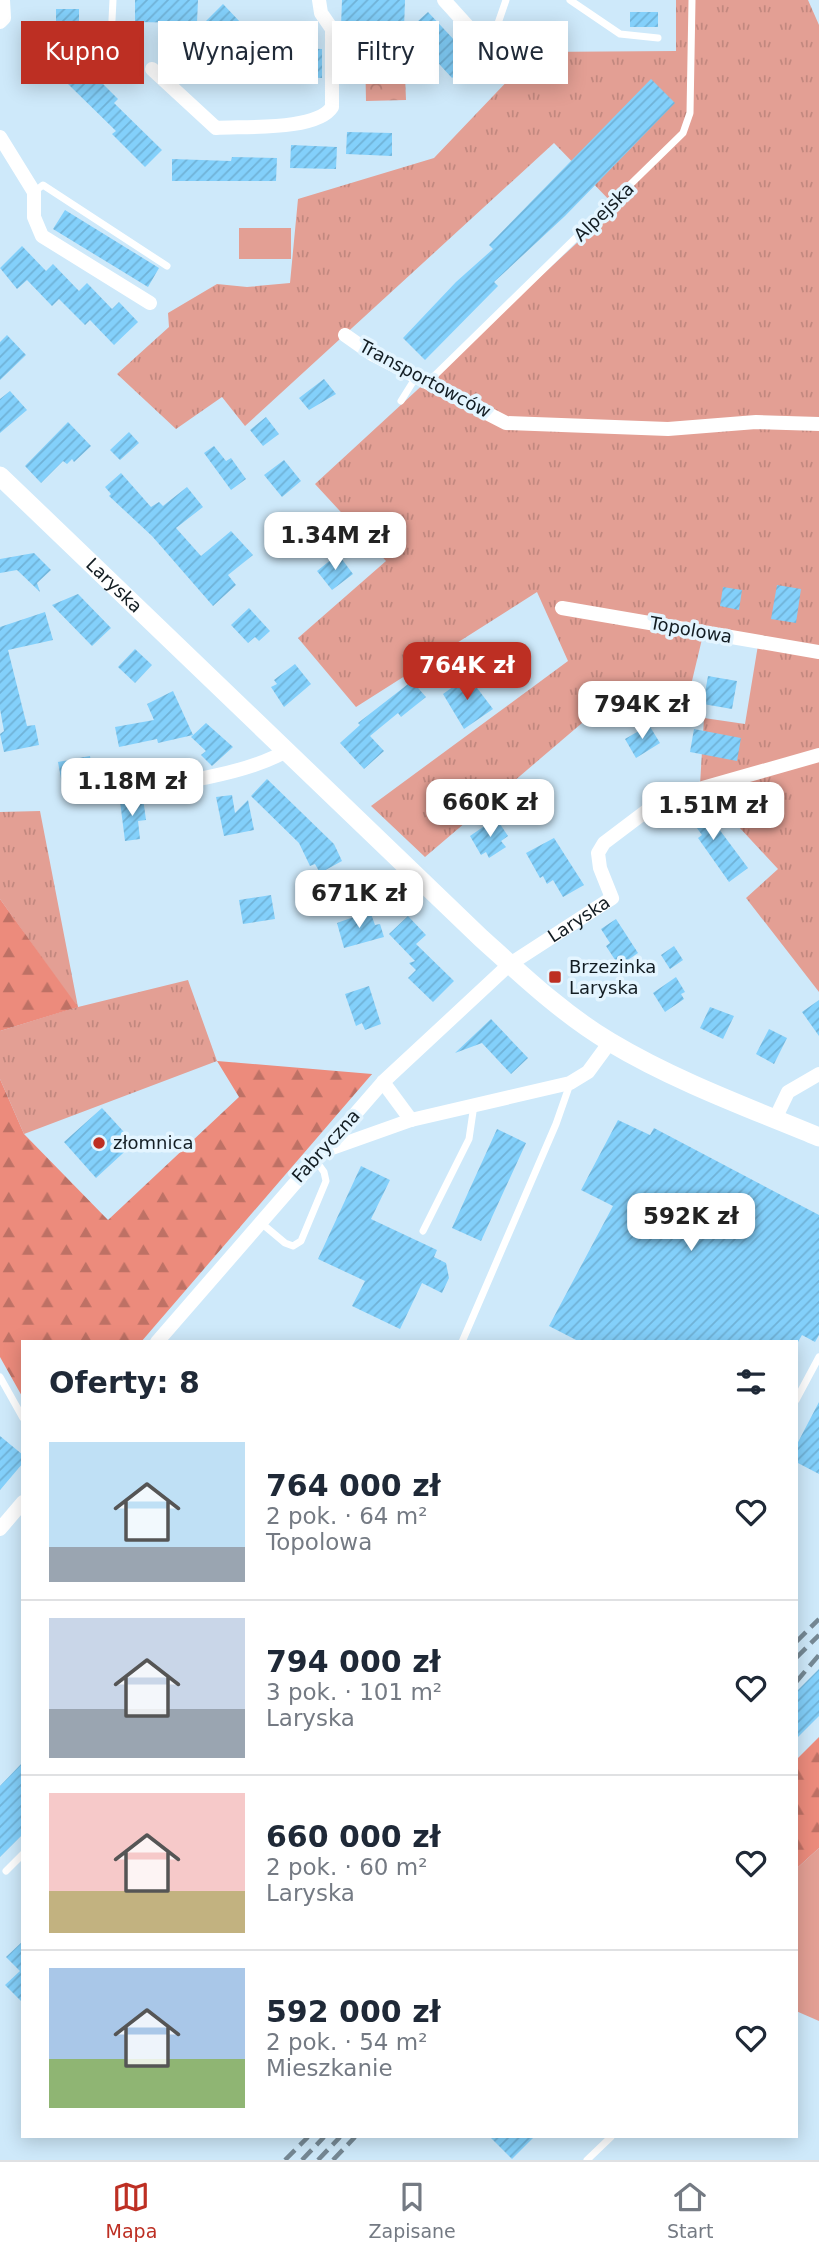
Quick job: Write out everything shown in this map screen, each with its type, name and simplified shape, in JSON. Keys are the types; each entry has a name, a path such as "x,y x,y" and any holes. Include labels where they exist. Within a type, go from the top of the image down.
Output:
{"street":[{"path":"0,22 4,18 3,0"},
{"path":"152,69 216,128 287,125 313,120 332,107 332,29 321,13 319,0"},
{"path":"444,0 463,21"},
{"path":"0,137 34,192 34,217 42,236 150,303"},
{"name":"Transportowców","path":"345,335 422,380 506,423 668,429 756,422 819,424"},
{"name":"Laryska","path":"0,475 510,964 549,998 610,1042 694,1084 819,1137"},
{"name":"Topolowa","path":"562,608 819,652"},
{"path":"72,796 244,768 274,759 288,750"},
{"name":"Laryska","path":"510,964 612,898 600,868 598,853 604,843 649,809 678,794 819,755"},
{"name":"Fabryczna","path":"160,1340 259,1222 383,1082 510,964"},
{"path":"317,1155 411,1120 570,1083 588,1072 610,1042"},
{"path":"775,1119 788,1092 819,1074"},
{"path":"383,1082 411,1120"},
{"path":"0,1529 21,1504"}],"lane":[{"path":"112,20 113,0"},
{"path":"499,21 506,0"},
{"path":"570,0 620,34 658,38"},
{"name":"Alpejska","path":"401,401 683,134 690,113 692,0"},
{"path":"34,192 43,185 167,267"},
{"path":"463,1340 556,1124 570,1083"},
{"path":"423,1231 469,1139 474,1105"},
{"path":"259,1222 285,1243 293,1246 301,1241 326,1181 317,1155"},
{"path":"798,1396 819,1357"},
{"path":"0,1377 21,1414"},
{"path":"6,1871 21,1856"},
{"path":"587,2160 610,2138"}],"green space":[{"path":"676,0 808,0 819,25 819,992 746,898 778,869 700,785 704,718 745,724 758,645 702,639 686,706 609,700 425,857 371,806 568,661 537,592 356,707 298,638 386,561 315,484 616,207 554,143 245,426 222,397 176,429 117,374 169,327 168,313 217,284 247,287 290,283 298,199 434,158 505,84 568,84 568,52 676,51"},
{"path":"366,84 405,84 406,100 366,101"},
{"path":"239,228 291,228 291,259 239,259"},
{"path":"40,811 78,1007 188,980 217,1061 24,1134 0,1079 0,1031 77,1007 0,899 0,812"},
{"path":"0,899 78,1007 0,1031"},
{"path":"217,1061 372,1074 143,1340 21,1340 21,1394 0,1357 0,1079 24,1134 108,1220 239,1097"},
{"path":"819,1737 819,1848 798,1867 798,1758"},
{"path":"819,1848 819,2021 798,2012 798,1867"}],"building":[{"path":"135,0 198,0 197,21 135,21"},
{"path":"342,0 405,0 404,21 341,21"},
{"path":"223,4 239,21 206,21"},
{"path":"56,9 79,9 79,21 56,21"},
{"path":"428,12 436,21 418,21"},
{"path":"630,12 658,12 658,27 630,27"},
{"path":"439,24 453,39 452,78 439,64"},
{"path":"318,49 322,49 322,78 318,78"},
{"path":"651,79 675,103 565,216 494,282 498,286 425,360 403,338 456,282 493,249 489,245"},
{"path":"68,84 103,84 118,99 114,103 162,150 145,167 112,134 116,131"},
{"path":"347,132 392,133 392,156 346,154"},
{"path":"291,145 337,147 336,169 290,168"},
{"path":"232,157 277,158 276,181 172,181 172,159 231,161"},
{"path":"65,210 159,268 148,287 53,229"},
{"path":"22,246 46,271 53,264 79,291 87,283 112,309 119,302 138,322 114,345 90,320 85,325 59,299 52,306 27,280 17,289 0,268"},
{"path":"7,335 26,355 0,380 0,342"},
{"path":"324,379 336,394 309,410 299,398"},
{"path":"10,391 27,410 0,433 0,399"},
{"path":"266,417 279,434 263,446 250,430"},
{"path":"68,422 91,446 74,462 72,459 67,464 63,461 41,483 25,466"},
{"path":"129,432 139,443 120,460 110,450"},
{"path":"214,446 226,461 231,458 246,479 231,490 204,453"},
{"path":"284,460 301,481 282,497 264,475"},
{"path":"121,473 151,507 159,502 163,506 187,487 203,507 176,528 201,556 231,531 253,555 228,575 236,585 213,606 152,536 109,496 111,494 105,487"},
{"path":"34,553 51,570 37,583 40,592 17,570 0,573 0,559"},
{"path":"338,554 353,574 332,590 317,571"},
{"path":"777,585 801,589 796,623 771,619"},
{"path":"723,587 742,590 739,610 720,606"},
{"path":"78,594 111,628 92,646 52,605"},
{"path":"249,608 270,631 259,641 255,637 248,643 231,625"},
{"path":"45,612 53,640 8,650 27,726 35,725 39,745 4,752 0,734 4,731 0,709 0,627"},
{"path":"135,649 152,665 135,683 118,667"},
{"path":"295,664 311,684 284,707 271,687 277,684 274,680"},
{"path":"468,676 493,709 464,729 443,694"},
{"path":"708,676 737,681 732,709 703,704"},
{"path":"412,681 426,697 401,717 398,713 370,736 384,751 364,769 340,743 360,725 358,723"},
{"path":"173,691 193,735 158,743 157,739 119,747 115,727 154,720 147,704"},
{"path":"206,723 233,747 212,766 201,755 206,751 191,737"},
{"path":"649,725 660,743 636,758 625,739"},
{"path":"694,729 741,738 737,761 690,752"},
{"path":"90,756 93,774 87,774 88,780 62,784 58,762"},
{"path":"267,779 334,844 342,861 320,873 315,864 310,866 299,843 251,796"},
{"path":"232,795 235,813 248,800 254,830 224,836 216,797"},
{"path":"143,798 146,820 138,821 140,839 125,841 120,801"},
{"path":"683,804 687,811 698,804 712,827 716,825 748,868 729,882 698,838 702,835 686,813 672,821 666,811"},
{"path":"496,818 508,836 501,841 506,847 489,858 486,852 481,855 470,836"},
{"path":"554,838 584,885 563,897 553,880 547,884 543,876 540,878 526,853"},
{"path":"271,895 275,919 243,924 239,900"},
{"path":"370,911 375,925 380,924 384,937 344,948 337,923"},
{"path":"408,916 426,935 416,944 454,981 433,1002 408,978 416,970 409,963 415,961 389,934"},
{"path":"616,919 638,953 619,966 606,946 610,943 601,929"},
{"path":"674,946 683,960 670,969 661,955"},
{"path":"676,977 685,992 681,994 684,999 665,1012 653,993"},
{"path":"369,986 381,1024 365,1030 362,1023 356,1026 345,994"},
{"path":"819,1000 819,1036 802,1012"},
{"path":"710,1007 734,1016 723,1039 700,1028"},
{"path":"491,1019 528,1058 511,1074 482,1043 455,1053"},
{"path":"769,1029 787,1038 774,1064 756,1054"},
{"name":"złomnica","path":"102,1108 134,1143 96,1178 64,1142"},
{"path":"618,1120 650,1135 654,1128 819,1215 819,1335 815,1342 802,1335 798,1342 576,1340 549,1326 613,1206 581,1190"},
{"path":"497,1129 526,1143 481,1241 452,1228"},
{"path":"361,1166 390,1180 371,1219 437,1250 434,1257 446,1263 449,1278 442,1293 422,1283 400,1329 352,1306 365,1281 318,1259"},
{"path":"819,1402 819,1474 798,1463 798,1442"},
{"path":"0,1436 21,1453 21,1465 0,1490"},
{"path":"819,1669 819,1716 798,1737 798,1690"},
{"path":"21,1764 21,1836 0,1857 0,1786"},
{"path":"21,1943 21,2001 5,1985 20,1971 6,1957"},
{"path":"491,2138 533,2138 512,2159"}],"railway":[{"path":"798,1640 819,1619"},
{"path":"798,1656 819,1635"},
{"path":"798,1680 819,1655"},
{"path":"285,2160 307,2138"},
{"path":"302,2160 323,2138"},
{"path":"318,2160 339,2138"},
{"path":"333,2160 354,2138"}],"place":[{"name":"Brzezinka Laryska","path":"555,977"},
{"name":"złomnica","path":"99,1143"}]}
